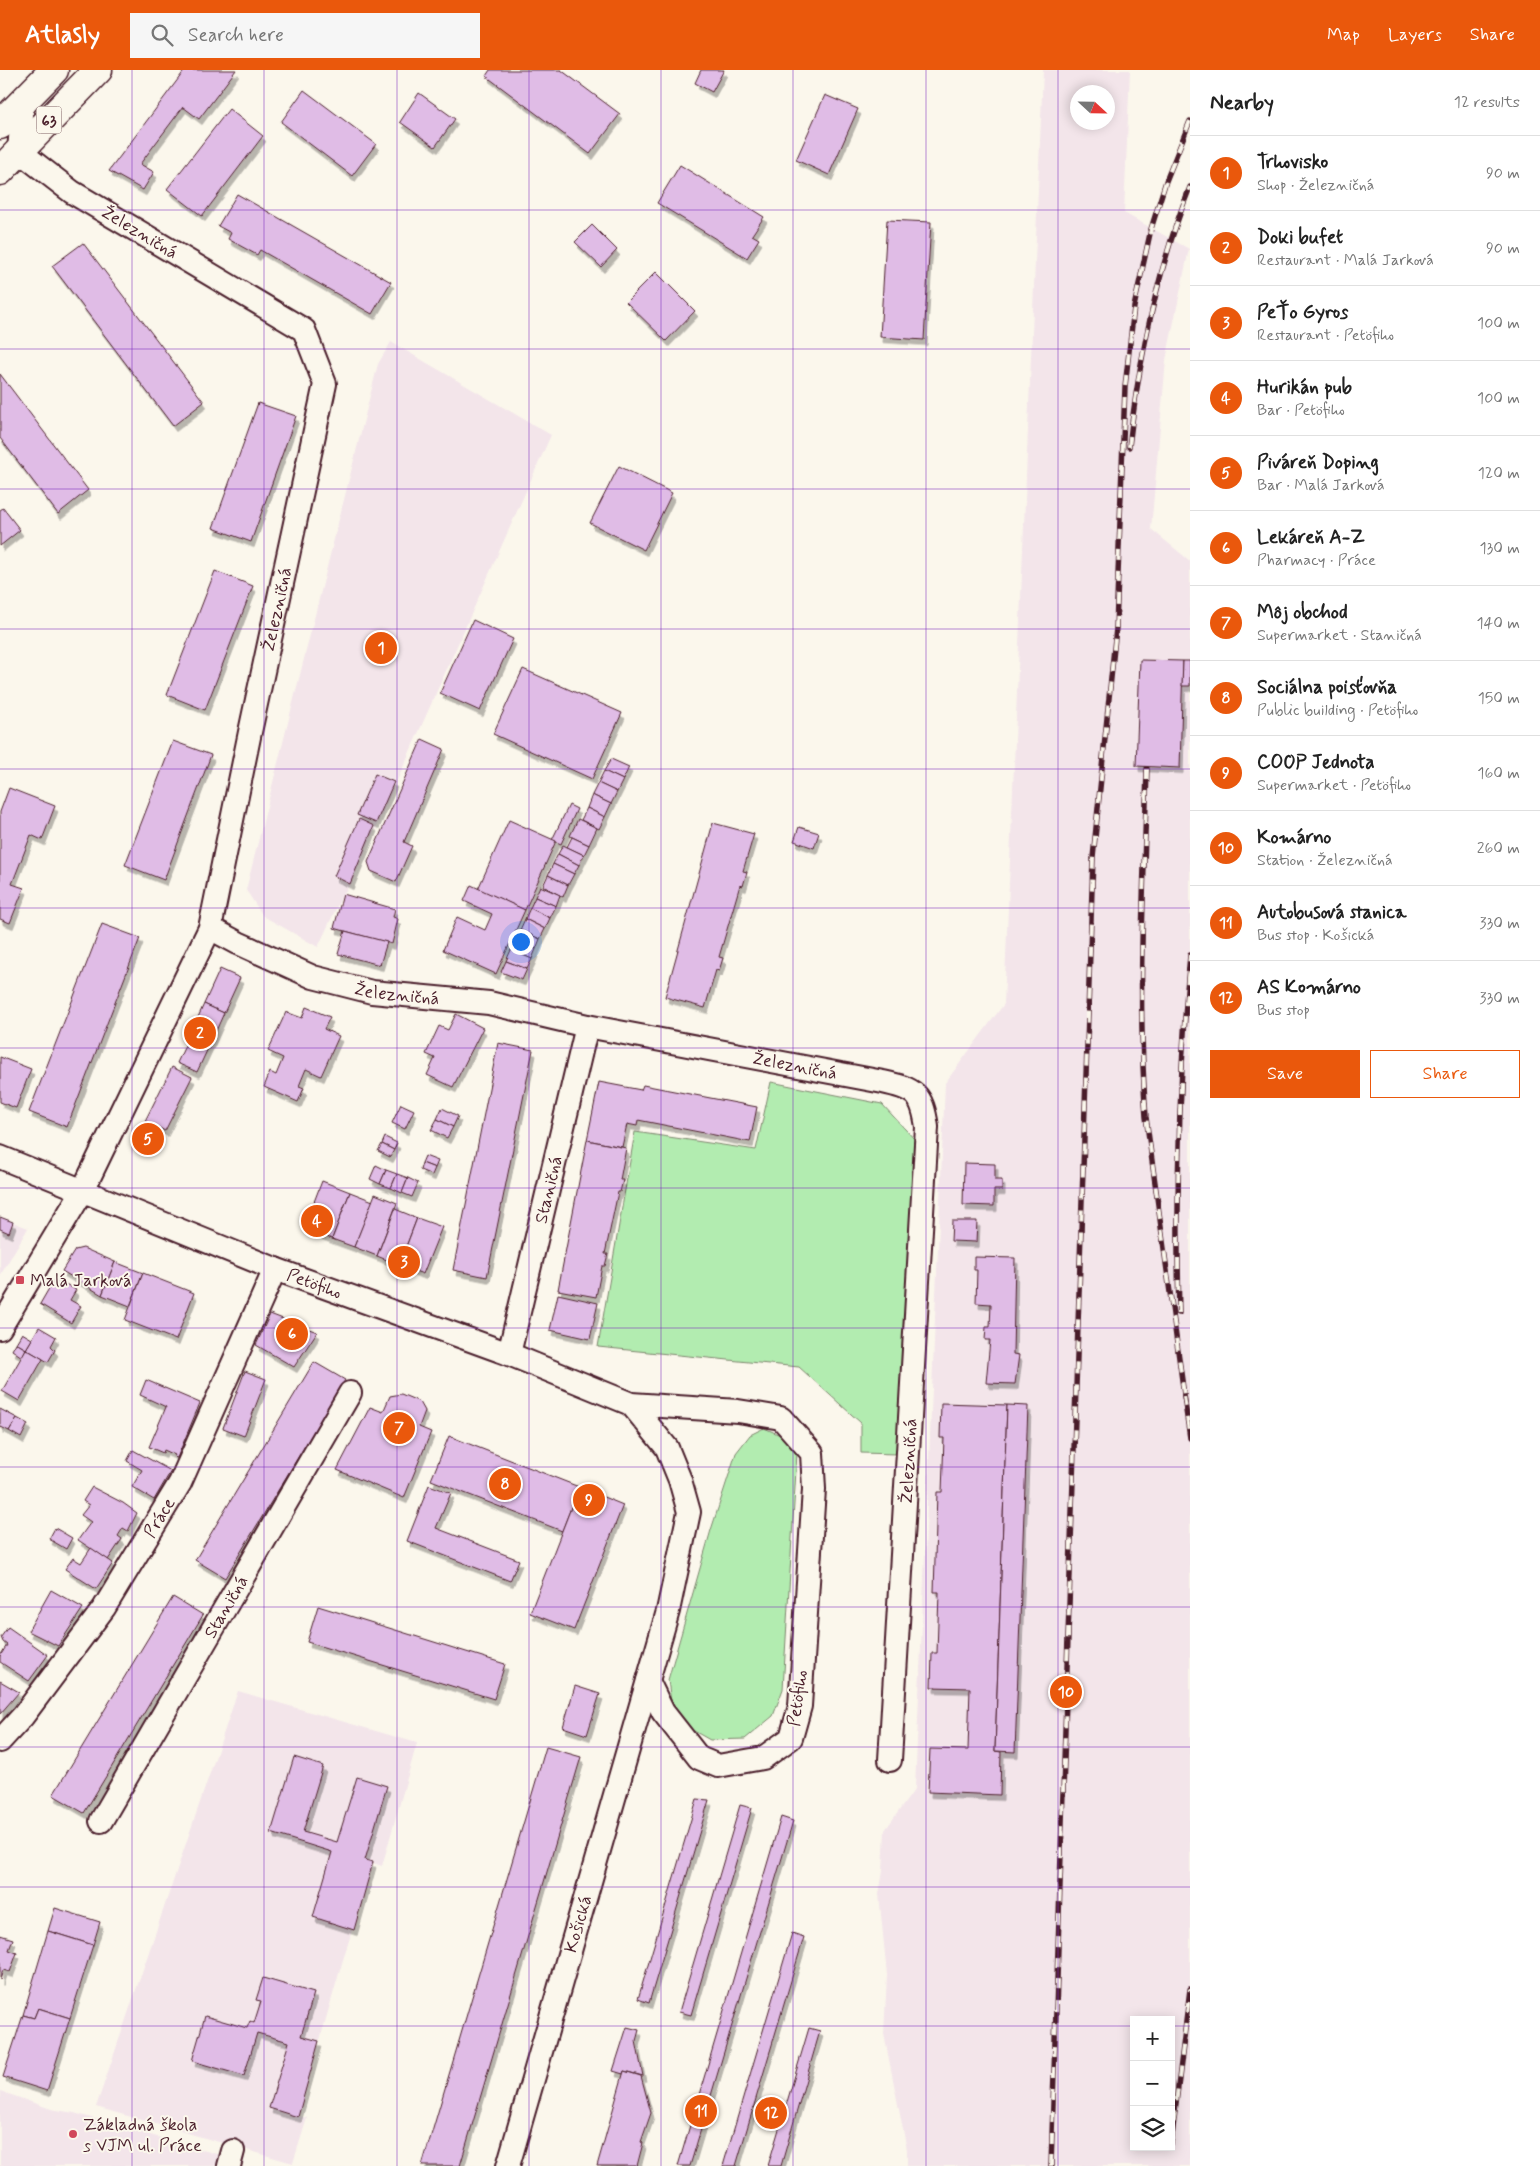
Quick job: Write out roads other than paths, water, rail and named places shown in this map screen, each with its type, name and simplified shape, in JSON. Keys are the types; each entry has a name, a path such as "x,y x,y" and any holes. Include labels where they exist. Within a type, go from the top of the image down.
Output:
{"main road":[{"name":"63","path":"0,125 54,70"},
{"name":"63","path":"0,170 98,70"}],"street":[{"path":"19,151 23,102"},
{"name":"Železničná","path":"19,151 72,192 304,330 325,384 210,928 238,943 313,977 372,992 489,1003 587,1026 883,1082 913,1092 924,1104 927,1127 890,1760"},
{"path":"0,1328 83,1190 210,928"},
{"name":"Staničná","path":"509,1354 587,1026"},
{"name":"Petöfiho","path":"0,1157 275,1269 509,1354 631,1404 738,1411 781,1418 812,1453 814,1489 800,1706 791,1738 763,1758 718,1766 699,1758 663,1712 648,1681 668,1611 689,1512 680,1480 667,1448 631,1404"},
{"name":"Práce","path":"0,1740 23,1716 104,1608 180,1483 275,1269"},
{"name":"Staničná","path":"101,1821 350,1393"},
{"name":"Košická","path":"508,2166 648,1681"}],"railway":[{"path":"1051,2166 1093,858 1116,628 1125,387 1134,307 1151,229 1166,181 1190,121"},
{"path":"1129,447 1138,381 1151,315 1168,250 1190,187"},
{"path":"1147,769 1142,943 1143,1074 1146,1117 1185,1402"},
{"path":"1179,1313 1179,1134 1183,1044 1190,955"},
{"path":"1184,1396 1190,1438"},
{"path":"1175,2111 1190,1989"}],"place":[{"name":"Trhovisko","path":"381,648"},
{"name":"Doki bufet","path":"200,1033"},
{"name":"Piváreň Doping","path":"148,1139"},
{"name":"Hurikán pub","path":"317,1221"},
{"name":"PeŤo Gyros","path":"404,1262"},
{"name":"Malá Jarková","path":"20,1280"},
{"name":"Lekáreň A-Z","path":"292,1334"},
{"name":"Môj obchod","path":"399,1428"},
{"name":"Sociálna poisťovňa","path":"505,1484"},
{"name":"COOP Jednota","path":"589,1500"},
{"name":"Komárno","path":"1066,1692"},
{"name":"Autobusová stanica","path":"701,2111"},
{"name":"AS Komárno","path":"771,2113"},
{"name":"Základná škola s VJM ul. Práce","path":"73,2134"}]}
